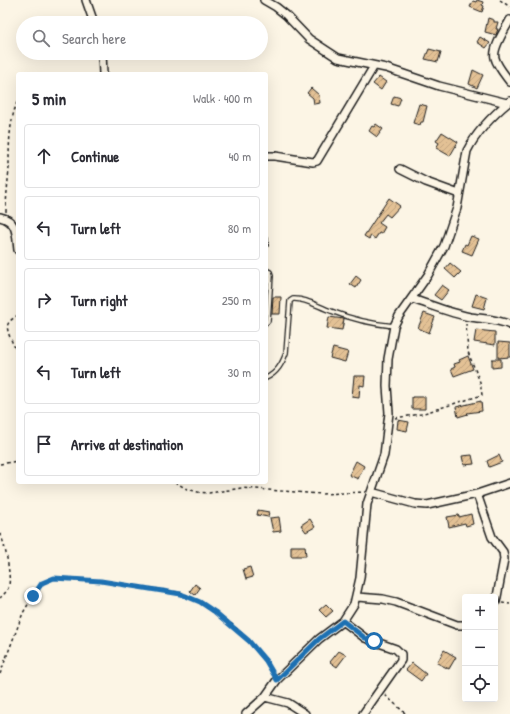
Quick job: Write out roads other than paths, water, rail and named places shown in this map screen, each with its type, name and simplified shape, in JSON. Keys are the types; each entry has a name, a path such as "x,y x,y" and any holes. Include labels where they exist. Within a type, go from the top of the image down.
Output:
{"street":[{"path":"86,0 92,16"},
{"path":"264,0 286,15 309,39 338,58 386,68 439,86 509,102"},
{"path":"510,20 495,49 494,54 495,60 510,82"},
{"path":"102,60 103,72"},
{"path":"268,156 313,162 317,161 374,66"},
{"path":"246,714 265,697 277,680 319,639 343,621 352,608 357,597 363,556 367,504 384,455 388,419 388,359 394,326 428,275 444,246 457,208 467,151 470,144 481,129 509,102"},
{"path":"400,169 422,180 460,194"},
{"path":"3,217 13,223 16,232"},
{"path":"412,299 466,316 510,325"},
{"path":"370,492 415,504 427,505 477,494 510,483"},
{"path":"477,494 492,537 504,555 498,594"},
{"path":"357,597 383,599 396,602 457,625 462,625"},
{"path":"343,621 365,638 396,649 401,654 400,660 363,714"},
{"path":"265,697 288,703 305,714"}],"lane":[{"path":"268,271 270,272 271,281 268,321"},
{"path":"268,377 276,371 283,361 286,353 290,301 293,299 301,299 332,312 378,324 394,326"}]}
